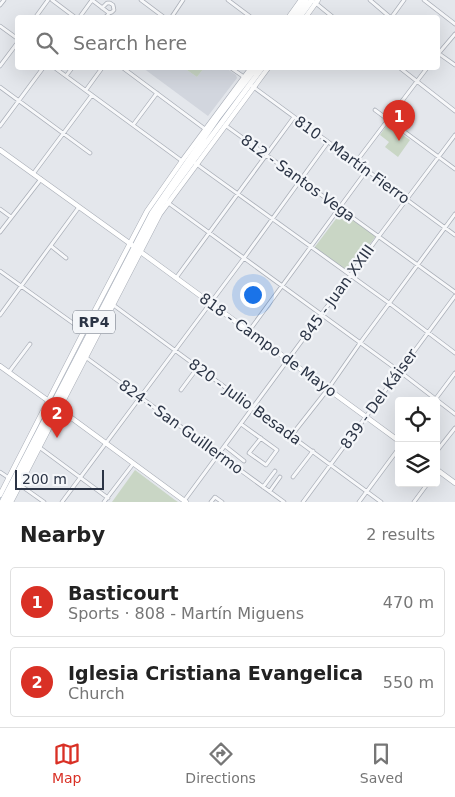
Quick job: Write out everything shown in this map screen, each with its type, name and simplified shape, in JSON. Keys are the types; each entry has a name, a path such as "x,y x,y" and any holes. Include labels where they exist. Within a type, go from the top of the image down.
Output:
{"main road":[{"path":"295,15 306,0"},
{"path":"302,15 314,1"},
{"name":"RP4","path":"82,355 158,202 255,70"},
{"name":"RP4","path":"2,500 112,304 135,248 195,162 219,121 252,85 261,70"},
{"path":"150,207 158,202"},
{"name":"RP4","path":"2,500 18,484 54,405"}],"street":[{"path":"0,5 4,0"},
{"path":"38,15 50,0 72,15"},
{"path":"80,15 92,0 102,8 106,15"},
{"path":"141,0 161,15"},
{"path":"173,15 183,0"},
{"path":"228,0 248,15"},
{"path":"290,15 301,0"},
{"path":"370,0 388,15"},
{"path":"393,15 404,0"},
{"path":"424,0 455,24"},
{"path":"307,15 314,1 330,15"},
{"path":"102,8 107,3 114,6 114,10 108,15"},
{"path":"0,26 15,38"},
{"path":"440,52 455,34"},
{"path":"0,66 15,45"},
{"path":"440,55 455,65"},
{"path":"0,126 41,70"},
{"path":"58,70 182,161"},
{"path":"66,76 70,70"},
{"path":"86,90 101,70"},
{"path":"126,70 205,129"},
{"path":"234,70 244,77"},
{"path":"11,502 18,484 40,447 54,405 84,331 135,248 150,207 205,129 219,121 249,70"},
{"path":"252,85 266,70"},
{"path":"403,70 455,111"},
{"path":"356,162 425,70"},
{"name":"810 - Martín Fierro","path":"252,85 455,235"},
{"path":"0,87 90,153"},
{"path":"133,125 157,93"},
{"path":"33,174 92,95"},
{"path":"374,110 455,169"},
{"path":"176,278 294,117"},
{"name":"812 - Santos Vega","path":"219,121 455,292"},
{"name":"845 - Juan XXIII","path":"185,501 321,314 455,135"},
{"path":"62,502 211,303 328,142"},
{"name":"818 - Campo de Mayo","path":"1,151 395,438"},
{"path":"195,162 455,353"},
{"path":"249,331 367,170"},
{"path":"0,232 41,179"},
{"path":"166,201 399,371 431,397"},
{"path":"0,315 79,207"},
{"path":"0,209 11,217"},
{"path":"291,436 328,389 455,214"},
{"path":"50,246 66,258"},
{"path":"0,270 84,331"},
{"name":"839 - Del Káiser","path":"303,502 455,296"},
{"name":"820 - Julio Besada","path":"112,304 381,502"},
{"path":"9,372 30,344"},
{"path":"2,500 9,478 82,355"},
{"name":"824 - San Guillermo","path":"82,355 284,502"},
{"path":"181,390 198,368"},
{"path":"1,369 9,372 185,501"},
{"path":"437,397 455,373"},
{"path":"440,404 455,414"},
{"path":"241,424 261,438 277,450 266,465 249,453 261,438"},
{"path":"440,447 455,428"},
{"path":"225,446 244,461"},
{"path":"40,447 108,498"},
{"path":"293,477 313,452"},
{"path":"359,502 395,453"},
{"path":"104,502 133,464"},
{"path":"263,486 275,470"},
{"path":"0,472 9,478"},
{"path":"440,473 455,483"},
{"path":"270,492 280,477"},
{"path":"18,484 44,502"},
{"path":"414,502 425,487"},
{"path":"211,502 215,497 222,502"}],"shaded area":[{"path":"146,70 187,70 197,77 202,70 229,70 236,75 237,78 208,116"}],"green space":[{"path":"187,70 202,70 197,77"},
{"path":"387,125 410,140 398,157 385,147 389,142 380,135"},
{"path":"342,211 376,236 348,273 314,248"},
{"path":"135,470 175,500 178,502 112,502"}],"place":[{"name":"Basticourt","path":"399,141"},
{"name":"Iglesia Cristiana Evangelica","path":"57,438"}]}
